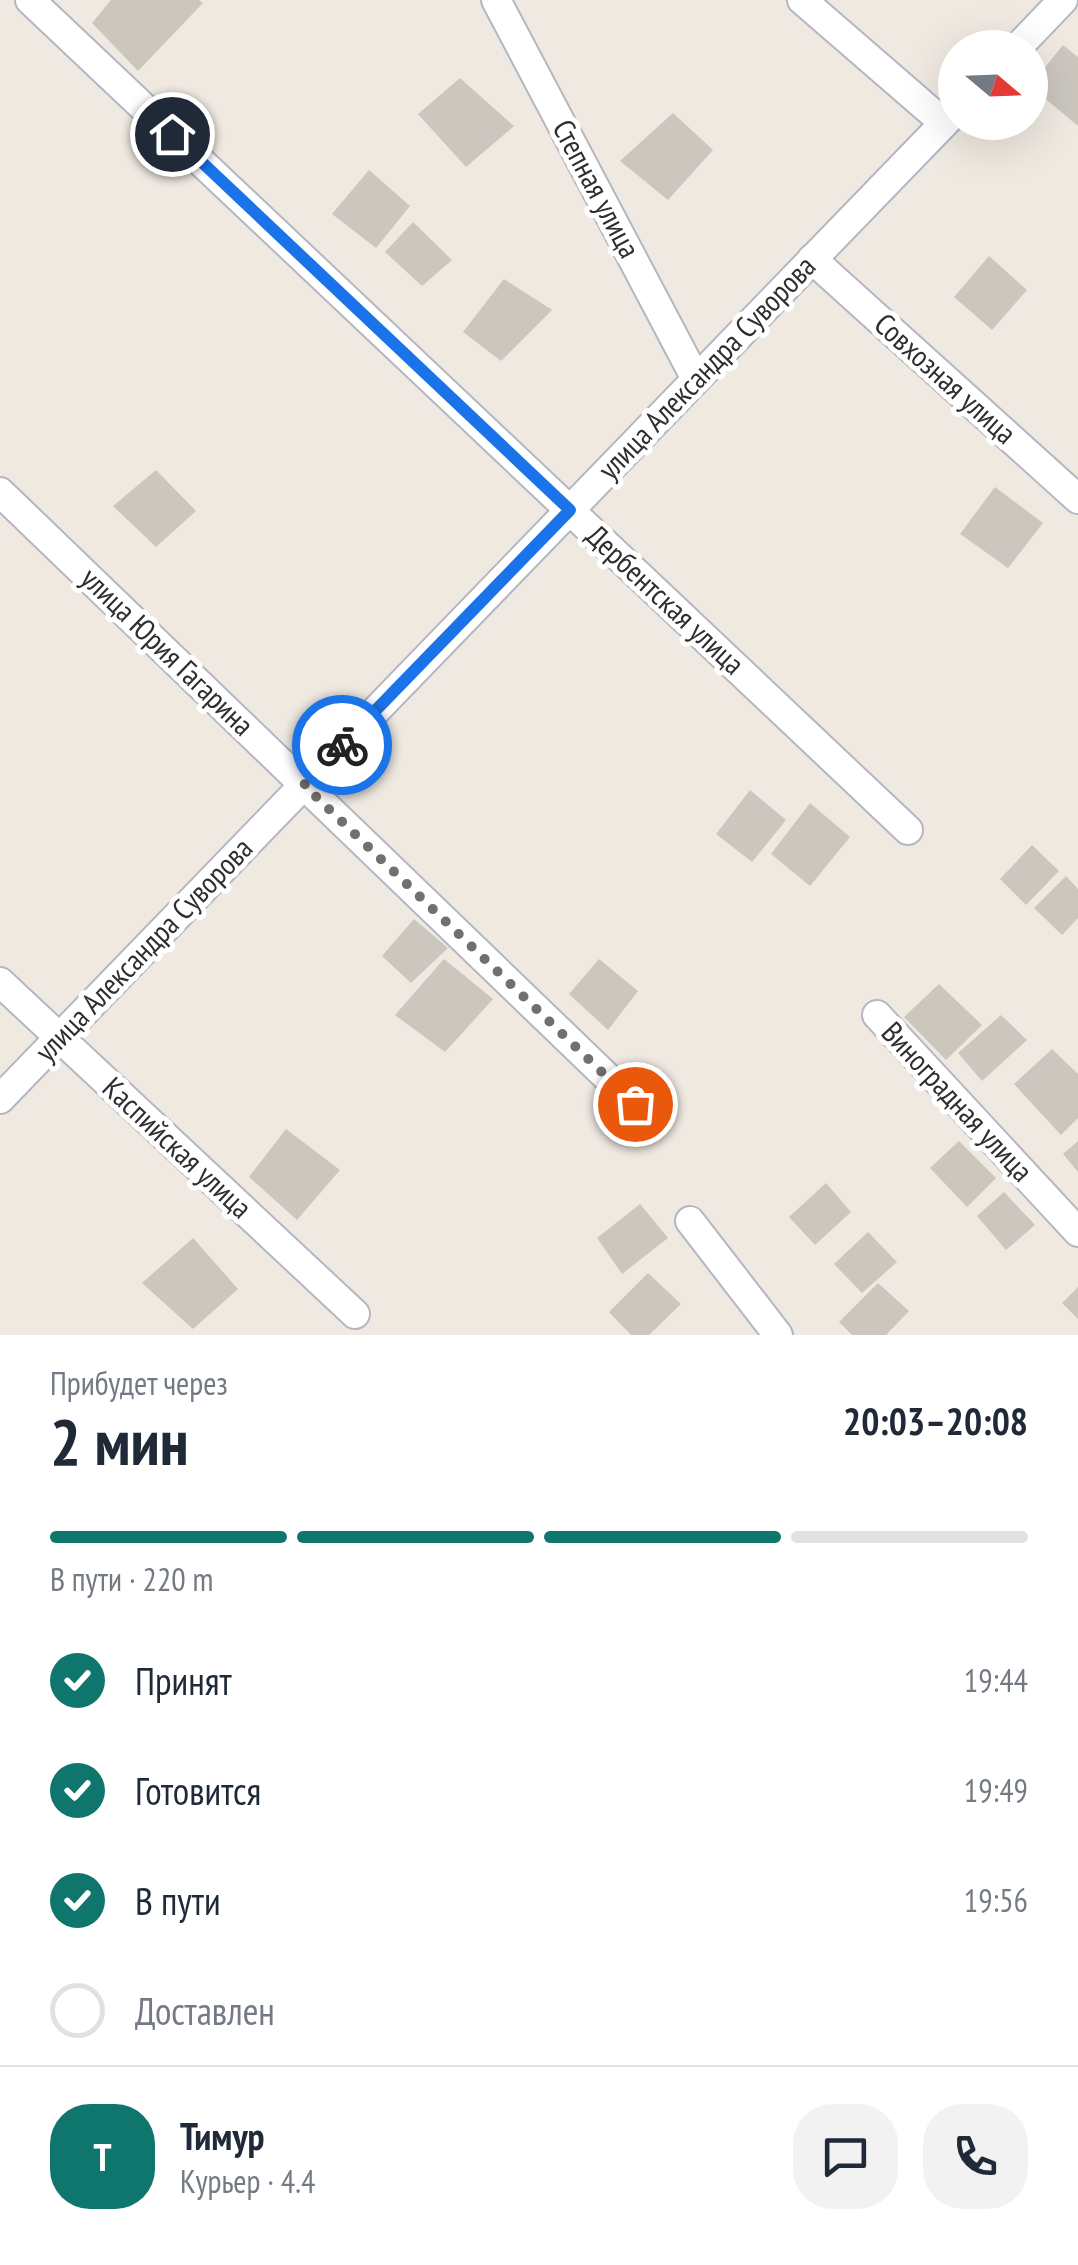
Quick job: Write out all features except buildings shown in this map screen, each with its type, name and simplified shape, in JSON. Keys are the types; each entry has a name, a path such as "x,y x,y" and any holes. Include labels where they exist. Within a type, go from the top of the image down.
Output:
{"street":[{"name":"Дербентская улица","path":"30,0 908,830"},
{"name":"Степная улица","path":"496,0 696,379"},
{"path":"802,0 938,108"},
{"path":"1034,30 1063,0"},
{"name":"улица Александра Суворова","path":"0,1099 938,130"},
{"name":"Совхозная улица","path":"812,259 1078,499"},
{"name":"улица Юрия Гагарина","path":"0,492 635,1104"},
{"name":"Каспийская улица","path":"0,982 355,1314"},
{"name":"Виноградная улица","path":"877,1015 1078,1232"},
{"path":"690,1221 778,1335"}],"way so far":[{"path":"342,745 304,785 635,1104"}],"route":[{"path":"172,134 570,510 342,745"}]}
